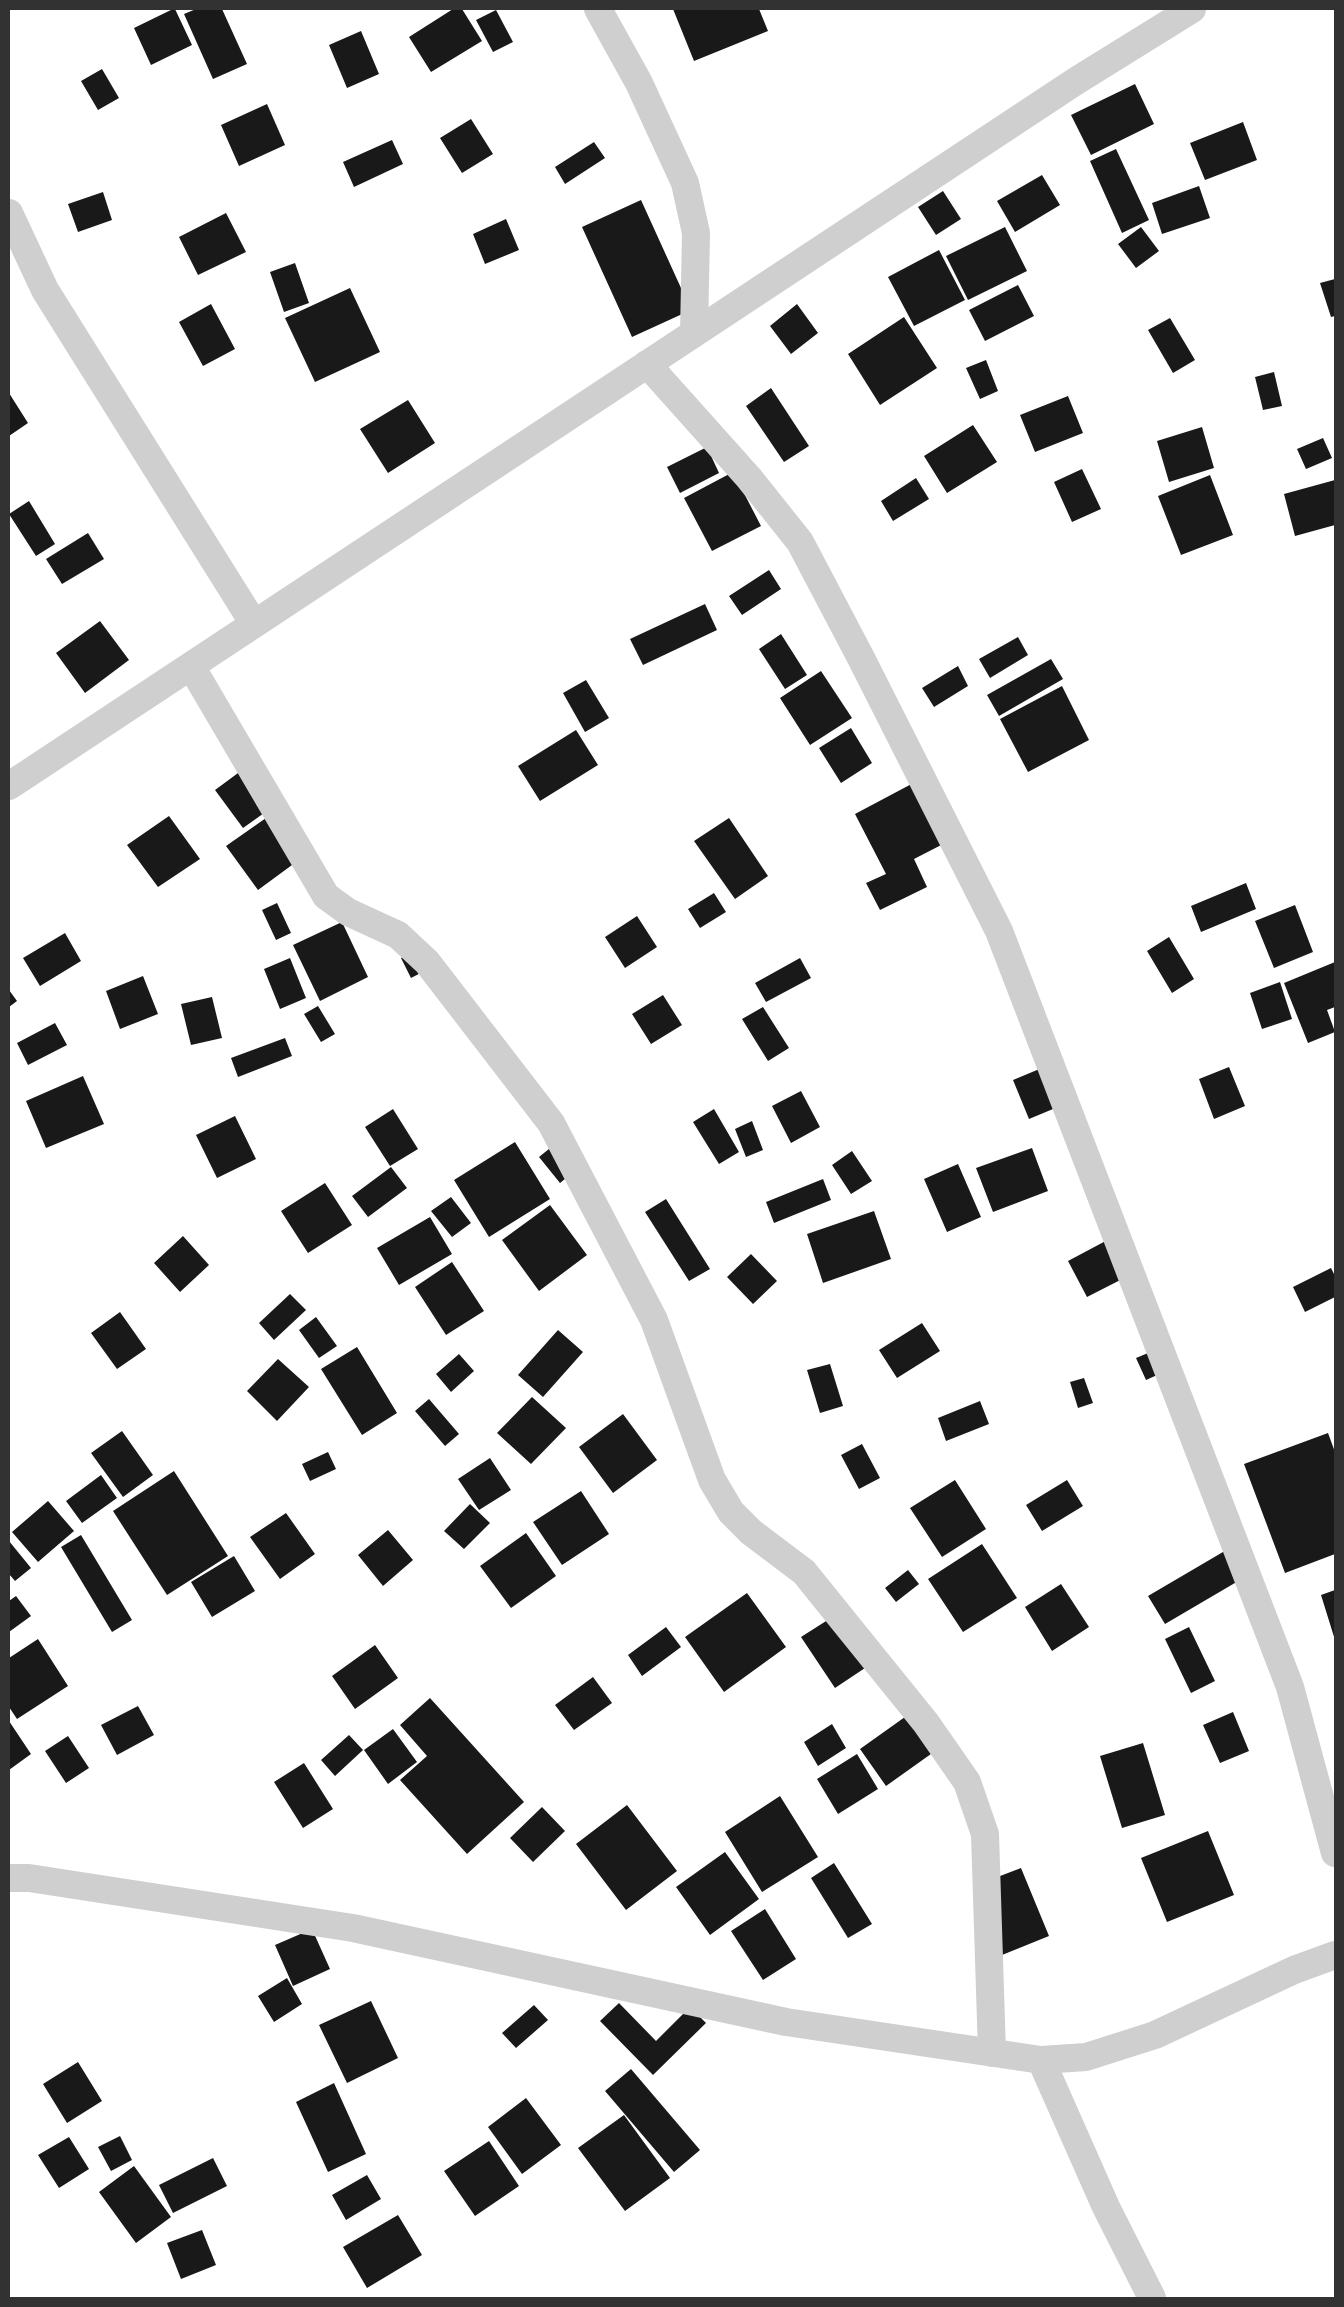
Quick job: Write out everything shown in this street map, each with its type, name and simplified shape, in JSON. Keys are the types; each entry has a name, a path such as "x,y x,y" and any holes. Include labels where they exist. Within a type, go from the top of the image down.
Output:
{"street":[{"path":"598,9 638,83 685,183 696,233 694,333"},
{"path":"9,786 1076,81 1192,9"},
{"path":"9,213 45,290 254,624"},
{"path":"647,364 749,478 800,542 862,658 999,931 1290,1687 1335,1853"},
{"path":"191,666 326,896 348,912 398,935 427,962 551,1123 654,1320 712,1480 731,1512 751,1532 804,1572 926,1723 967,1782 985,1834 992,2053"},
{"path":"9,1878 30,1878 353,1928 786,2022 1041,2060 1086,2057 1154,2035 1294,1970 1335,1955"},
{"path":"1041,2060 1106,2207 1152,2298"}],"building":[{"path":"175,9 192,45 151,65 134,28"},
{"path":"196,9 222,9 247,64 213,79 184,14"},
{"path":"453,9 462,9 482,41 431,72 409,37"},
{"path":"673,9 759,9 768,31 694,61"},
{"path":"496,10 513,42 493,52 476,20"},
{"path":"361,31 379,74 347,88 329,45"},
{"path":"102,69 119,98 98,110 81,81"},
{"path":"1135,84 1154,124 1091,155 1071,115"},
{"path":"267,104 285,145 239,166 221,125"},
{"path":"471,119 493,154 462,173 440,138"},
{"path":"1243,122 1257,160 1205,180 1190,143"},
{"path":"392,140 403,164 354,187 343,162"},
{"path":"594,142 605,158 565,184 555,167"},
{"path":"1116,149 1149,220 1122,233 1090,161"},
{"path":"1042,175 1060,205 1015,232 997,201"},
{"path":"1199,186 1210,218 1162,234 1152,203"},
{"path":"943,191 961,219 936,235 918,207"},
{"path":"103,192 112,220 78,232 68,204"},
{"path":"641,200 691,310 632,337 582,227"},
{"path":"226,213 246,252 198,275 179,237"},
{"path":"506,219 519,250 485,264 473,234"},
{"path":"1005,227 1027,271 968,300 946,256"},
{"path":"1141,227 1159,251 1136,268 1118,244"},
{"path":"939,250 965,300 914,326 888,277"},
{"path":"295,263 309,303 284,312 270,272"},
{"path":"1335,279 1335,316 1331,317 1320,283"},
{"path":"1018,285 1034,316 985,341 969,310"},
{"path":"350,288 380,352 315,382 285,318"},
{"path":"211,304 235,349 203,366 179,322"},
{"path":"797,304 818,333 791,354 770,326"},
{"path":"904,317 937,368 880,405 848,354"},
{"path":"1170,318 1195,360 1173,373 1148,330"},
{"path":"986,360 998,391 980,399 966,368"},
{"path":"1274,372 1282,406 1263,410 1255,377"},
{"path":"771,388 809,446 784,462 746,406"},
{"path":"9,393 28,423 9,436"},
{"path":"1068,396 1083,433 1035,452 1020,415"},
{"path":"408,400 435,443 388,473 360,429"},
{"path":"973,425 997,462 947,493 924,456"},
{"path":"1202,427 1214,468 1169,482 1157,441"},
{"path":"1323,438 1332,458 1306,469 1297,449"},
{"path":"707,447 719,473 680,493 667,467"},
{"path":"1082,469 1101,509 1072,522 1054,482"},
{"path":"733,472 761,526 712,551 684,498"},
{"path":"1210,475 1233,535 1181,555 1158,496"},
{"path":"916,478 929,499 893,521 881,501"},
{"path":"1335,480 1335,525 1295,536 1284,494"},
{"path":"29,501 55,544 36,556 9,514"},
{"path":"88,533 104,559 62,584 46,559"},
{"path":"769,570 781,589 742,615 729,596"},
{"path":"705,604 717,630 643,665 630,639"},
{"path":"100,621 129,660 85,693 56,653"},
{"path":"781,634 807,675 785,689 759,649"},
{"path":"1018,637 1028,655 990,678 979,659"},
{"path":"1051,659 1063,679 999,716 987,695"},
{"path":"958,666 968,686 934,707 922,688"},
{"path":"821,671 852,718 810,745 780,698"},
{"path":"586,680 609,718 585,732 563,693"},
{"path":"1062,686 1089,740 1028,772 1000,719"},
{"path":"851,728 872,763 841,783 819,748"},
{"path":"576,730 598,765 540,801 518,766"},
{"path":"253,762 281,801 243,828 215,790"},
{"path":"919,780 949,841 914,859 927,887 880,910 866,883 886,874 855,814"},
{"path":"276,811 307,854 258,890 226,846"},
{"path":"169,816 200,859 158,887 127,845"},
{"path":"729,818 768,876 735,899 694,841"},
{"path":"1246,883 1256,909 1201,932 1191,906"},
{"path":"714,893 726,912 700,928 688,909"},
{"path":"277,903 291,933 276,940 262,910"},
{"path":"1295,905 1313,952 1274,968 1255,921"},
{"path":"637,916 657,947 625,968 605,937"},
{"path":"342,922 368,977 320,1001 293,945"},
{"path":"65,933 81,961 40,986 23,958"},
{"path":"1169,937 1194,979 1172,993 1147,951"},
{"path":"426,944 436,965 411,978 401,958"},
{"path":"290,958 306,998 280,1009 264,969"},
{"path":"800,958 811,978 766,1002 755,983"},
{"path":"1335,962 1335,1007 1327,1010 1335,1032 1308,1043 1284,983"},
{"path":"143,976 158,1014 120,1029 106,991"},
{"path":"1280,982 1292,1019 1262,1029 1250,993"},
{"path":"9,990 17,1001 9,1007"},
{"path":"663,995 682,1025 651,1044 632,1014"},
{"path":"212,997 222,1038 191,1045 181,1004"},
{"path":"318,1006 335,1034 321,1042 304,1014"},
{"path":"763,1007 789,1048 768,1061 742,1019"},
{"path":"55,1023 67,1045 28,1065 17,1043"},
{"path":"285,1038 292,1056 238,1077 231,1058"},
{"path":"1061,1060 1077,1099 1029,1119 1013,1080"},
{"path":"1229,1067 1245,1106 1214,1119 1199,1079"},
{"path":"83,1076 104,1124 46,1148 26,1101"},
{"path":"801,1091 820,1127 791,1143 772,1106"},
{"path":"393,1109 418,1149 390,1166 365,1127"},
{"path":"714,1109 739,1152 719,1164 693,1122"},
{"path":"235,1116 256,1159 217,1178 196,1135"},
{"path":"752,1121 763,1150 746,1157 735,1129"},
{"path":"565,1136 586,1162 560,1183 539,1157"},
{"path":"515,1142 550,1199 489,1237 454,1180"},
{"path":"1032,1148 1048,1191 993,1212 976,1168"},
{"path":"852,1151 872,1181 851,1194 832,1165"},
{"path":"958,1164 981,1217 947,1232 924,1179"},
{"path":"391,1167 407,1188 368,1217 352,1196"},
{"path":"823,1179 831,1200 774,1223 766,1202"},
{"path":"325,1183 352,1225 308,1253 281,1211"},
{"path":"451,1197 471,1223 452,1237 431,1211"},
{"path":"666,1199 710,1269 689,1281 645,1212"},
{"path":"550,1205 587,1255 539,1291 502,1240"},
{"path":"874,1211 891,1259 823,1283 807,1234"},
{"path":"430,1217 452,1254 399,1285 377,1248"},
{"path":"183,1236 209,1265 180,1292 154,1263"},
{"path":"1115,1236 1134,1273 1087,1297 1068,1261"},
{"path":"751,1254 777,1281 753,1304 727,1277"},
{"path":"452,1262 484,1311 446,1335 415,1287"},
{"path":"1331,1268 1335,1276 1335,1297 1305,1312 1293,1287"},
{"path":"290,1294 306,1310 274,1340 259,1323"},
{"path":"120,1312 146,1349 117,1369 91,1333"},
{"path":"316,1317 337,1346 319,1358 299,1330"},
{"path":"922,1323 940,1351 897,1378 879,1350"},
{"path":"558,1330 583,1352 543,1397 518,1375"},
{"path":"1165,1346 1175,1367 1146,1380 1136,1358"},
{"path":"357,1347 397,1413 362,1435 321,1369"},
{"path":"459,1354 474,1371 451,1392 436,1374"},
{"path":"278,1359 309,1387 277,1421 247,1391"},
{"path":"830,1364 843,1406 820,1413 807,1370"},
{"path":"1084,1378 1093,1403 1078,1408 1070,1382"},
{"path":"532,1397 566,1428 531,1464 497,1433"},
{"path":"429,1399 459,1434 445,1446 415,1411"},
{"path":"980,1401 989,1424 946,1441 938,1418"},
{"path":"623,1414 657,1460 613,1493 579,1447"},
{"path":"122,1431 153,1475 123,1497 91,1453"},
{"path":"1328,1433 1335,1452 1335,1554 1285,1573 1244,1464"},
{"path":"862,1444 880,1478 859,1489 841,1455"},
{"path":"328,1452 336,1469 310,1481 302,1464"},
{"path":"490,1458 511,1490 479,1510 458,1479"},
{"path":"174,1471 228,1556 167,1595 113,1511"},
{"path":"101,1475 117,1498 82,1523 66,1501"},
{"path":"955,1480 986,1529 942,1557 910,1508"},
{"path":"1067,1480 1083,1506 1042,1531 1026,1505"},
{"path":"581,1491 609,1534 562,1565 533,1522"},
{"path":"48,1501 74,1531 38,1562 12,1532"},
{"path":"470,1504 490,1523 464,1549 444,1531"},
{"path":"286,1513 315,1554 280,1579 250,1537"},
{"path":"388,1530 413,1560 383,1586 358,1555"},
{"path":"526,1533 556,1576 511,1608 480,1566"},
{"path":"81,1535 132,1620 112,1632 61,1547"},
{"path":"9,1541 31,1568 15,1581 9,1574"},
{"path":"1240,1542 1257,1570 1165,1624 1148,1596"},
{"path":"982,1544 1017,1598 963,1632 928,1579"},
{"path":"234,1556 255,1591 212,1617 191,1582"},
{"path":"908,1570 919,1584 896,1602 885,1588"},
{"path":"1061,1584 1089,1627 1052,1651 1025,1607"},
{"path":"1335,1590 1335,1640 1321,1595"},
{"path":"747,1593 786,1647 724,1692 685,1637"},
{"path":"16,1596 31,1616 9,1632 9,1601"},
{"path":"834,1616 868,1666 835,1688 801,1637"},
{"path":"666,1627 681,1647 642,1676 628,1655"},
{"path":"1189,1627 1215,1681 1191,1693 1165,1639"},
{"path":"38,1639 68,1686 17,1719 9,1707 9,1658"},
{"path":"375,1645 398,1678 355,1709 332,1676"},
{"path":"593,1677 612,1703 574,1730 555,1705"},
{"path":"430,1698 524,1802 467,1854 400,1780 427,1756 400,1725"},
{"path":"138,1706 154,1735 117,1755 101,1725"},
{"path":"919,1707 945,1744 886,1786 860,1749"},
{"path":"1233,1712 1249,1751 1220,1763 1203,1725"},
{"path":"9,1721 31,1754 9,1770"},
{"path":"832,1724 846,1748 818,1766 804,1742"},
{"path":"393,1729 417,1762 388,1784 364,1750"},
{"path":"349,1735 363,1750 335,1776 321,1760"},
{"path":"68,1736 89,1768 66,1783 45,1751"},
{"path":"1143,1743 1165,1815 1122,1828 1100,1756"},
{"path":"857,1754 878,1789 838,1814 817,1779"},
{"path":"304,1763 333,1809 303,1828 274,1782"},
{"path":"780,1796 818,1857 762,1892 725,1832"},
{"path":"627,1805 677,1871 626,1910 576,1844"},
{"path":"542,1807 565,1831 533,1862 510,1838"},
{"path":"1208,1831 1234,1895 1167,1922 1141,1858"},
{"path":"725,1852 759,1899 710,1935 676,1887"},
{"path":"834,1863 872,1924 848,1938 811,1878"},
{"path":"1021,1868 1049,1936 1002,1955 974,1886"},
{"path":"765,1909 796,1959 763,1980 731,1931"},
{"path":"312,1929 330,1969 293,1986 275,1945"},
{"path":"287,1978 302,2004 274,2022 258,1996"},
{"path":"371,2001 398,2058 347,2083 319,2025"},
{"path":"619,2003 656,2041 690,2007 706,2023 653,2075 600,2021"},
{"path":"534,2005 548,2020 516,2048 502,2033"},
{"path":"78,2062 102,2101 67,2123 43,2084"},
{"path":"631,2069 700,2150 674,2172 605,2091"},
{"path":"334,2083 366,2154 328,2172 296,2102"},
{"path":"526,2098 561,2145 522,2174 488,2127"},
{"path":"624,2115 670,2178 625,2211 578,2148"},
{"path":"120,2136 132,2160 111,2171 98,2147"},
{"path":"69,2137 89,2169 59,2188 38,2155"},
{"path":"489,2141 519,2186 475,2216 444,2171"},
{"path":"213,2158 227,2186 173,2213 159,2185"},
{"path":"134,2166 171,2217 136,2243 99,2192"},
{"path":"367,2175 381,2199 346,2220 332,2195"},
{"path":"398,2215 422,2255 367,2288 343,2247"},
{"path":"202,2230 216,2265 181,2279 167,2243"}]}
